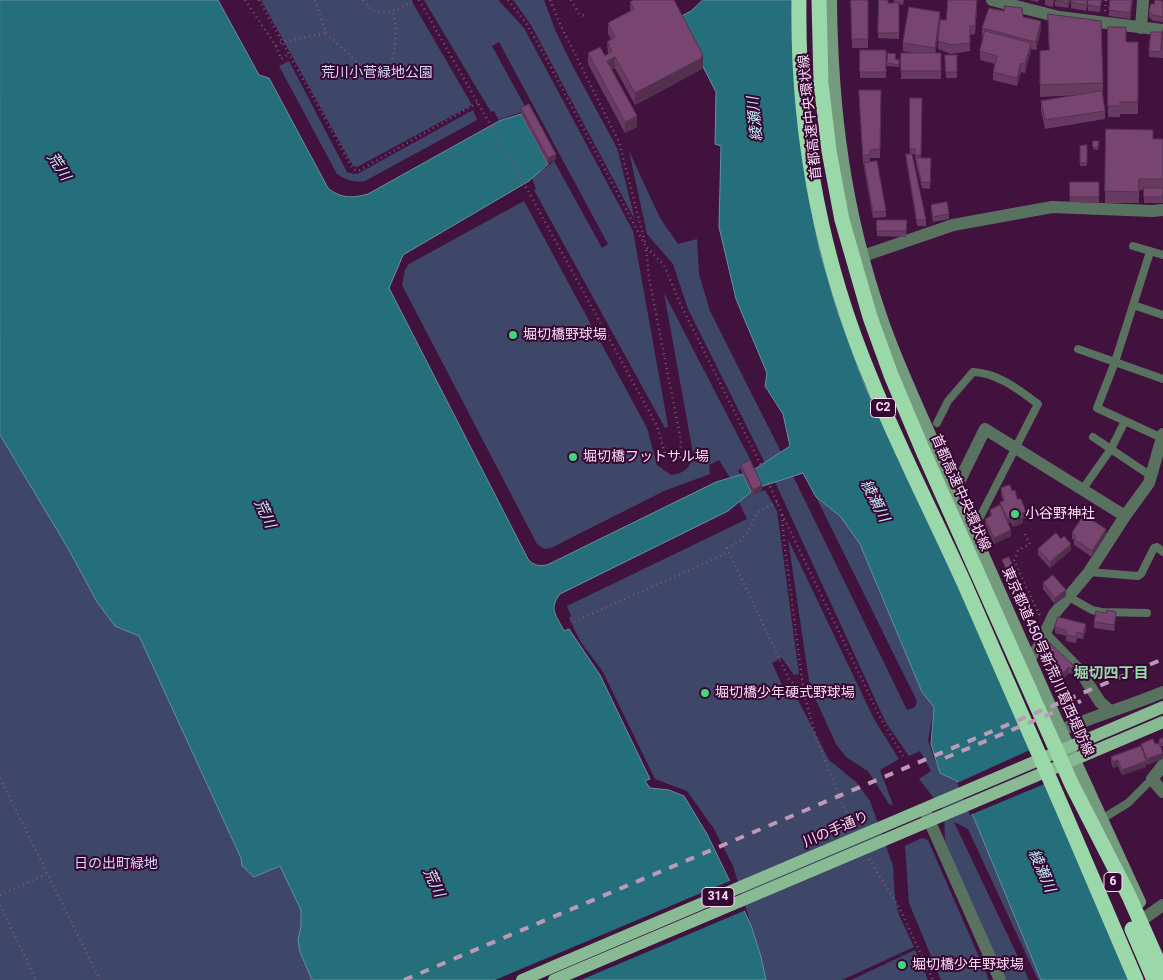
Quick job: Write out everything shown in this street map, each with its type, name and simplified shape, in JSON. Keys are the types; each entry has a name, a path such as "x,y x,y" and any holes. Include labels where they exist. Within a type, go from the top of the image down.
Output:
{"highway":[{"name":"首都高速中央環状線","path":"799,0 800,75 806,147 821,226 850,323 871,379 1057,791 1136,980"},
{"name":"首都高速中央環状線","path":"819,0 821,82 829,151 842,220 870,317 923,451 1072,785 1129,896 1163,973"},
{"path":"819,0 817,94 822,143 839,240 853,291 880,374 942,533"},
{"name":"6","path":"1072,785 1154,980"},
{"name":"首都高速中央環状線","path":"1057,791 1148,980"}],"main road":[{"name":"東京都道450号新荒川葛西堤防線","path":"831,0 833,78 838,137 848,194 863,256 881,316 902,371 954,490 1163,955"},
{"name":"川の手通り","path":"554,980 922,817 937,803 1163,707"},
{"name":"川の手通り","path":"522,980 922,817 942,815 1163,722"}],"street":[{"path":"992,0 1024,4 1059,17 1163,30"},
{"path":"1141,28 1144,0"},
{"path":"863,256 953,225 1052,207 1163,210"},
{"path":"954,490 985,429 1125,516"},
{"path":"1030,658 1038,648 1054,614 1089,572 1149,483 1160,455 1162,436"},
{"path":"1046,633 1080,671 1100,702 1110,711"},
{"path":"1061,730 1163,692"},
{"path":"1163,765 1152,779 1163,792"},
{"path":"922,817 1000,980"},
{"path":"1146,917 1163,905"}],"lane":[{"path":"1133,246 1163,255"},
{"path":"1150,252 1115,362 1097,408 1162,436"},
{"path":"1132,305 1163,315"},
{"path":"1078,349 1163,379"},
{"path":"937,423 948,401 973,372 982,372 1015,387 1038,404 979,519"},
{"path":"1082,490 1111,449 1125,421"},
{"path":"1093,438 1152,476"},
{"path":"1089,572 1138,576 1141,574 1154,548 1157,547 1163,552"},
{"path":"1069,598 1092,610 1101,612 1147,613"},
{"path":"1102,818 1128,803 1152,779"}],"path":[{"path":"245,0 276,46 281,59 289,54"},
{"path":"259,0 353,169 358,171 478,103"},
{"path":"315,0 326,33 360,65 367,67 391,66 395,50 396,33 393,12"},
{"path":"363,0 375,12 393,12 414,0"},
{"path":"419,0 527,189 657,426 666,457 672,460 680,457 680,441 649,278 646,247 619,142 550,0"},
{"path":"508,0 526,23 546,58 646,247 664,265 679,301 761,465 782,514 880,717 903,756"},
{"path":"570,0 579,14 585,16"},
{"path":"276,46 282,42 326,33"},
{"path":"777,502 758,512 747,533 739,542 727,548 789,679 804,694"},
{"path":"782,514 804,694 816,737 842,804 854,828"},
{"path":"1025,534 1030,544 1018,550 1014,561 1046,633"},
{"path":"574,622 729,552"},
{"path":"0,778 100,980"},
{"path":"866,853 900,909 933,980"},
{"path":"0,895 47,874"},
{"path":"0,905 36,980"}],"green space":[{"name":"荒川小菅緑地公園","path":"261,0 411,0 472,105 357,167 353,166"},
{"path":"424,0 498,0 524,28 633,231 668,426 665,428 534,190 536,189 532,178 554,161 602,248 608,244 499,42 492,46 527,110 499,120 494,111 491,112"},
{"path":"513,0 544,0 556,32 572,65 617,148 635,220 531,25"},
{"path":"289,61 349,173 359,173 473,110 477,120 365,181 357,182 350,180 337,174 279,66"},
{"path":"629,151 660,218 678,244 697,239 699,274 710,311 781,452 765,463 688,309 673,264 647,234"},
{"path":"524,201 647,428 657,465 671,475 680,473 689,466 693,453 664,293 752,463 738,470 740,475 730,478 719,460 709,465 710,474 664,491 551,548 544,549 537,544 402,285 405,270 409,264"},
{"name":"日の出町緑地","path":"0,435 69,550 97,602 115,626 139,636 241,858 242,866 255,877 280,866 301,910 301,926 298,940 300,952 312,980 0,980"},
{"path":"793,476 907,710 915,707 917,701 816,497 840,516 860,544 922,692 934,707 928,741 940,773 959,782 1041,980 1038,980 968,829 954,822 1029,980 1002,980 945,841 944,811 919,779 931,771 920,751 909,756 886,723 775,482"},
{"path":"765,490 777,511 799,674 794,675 782,658 772,663 782,685 798,700 829,760 856,782 870,801 893,866 895,898 899,915 914,947 842,980 766,980 761,957 733,866 714,829 687,791 655,779 603,672 580,641 569,618 571,616 567,606 747,519 739,502 751,492 753,495"},
{"path":"788,539 874,719 899,759 880,770 893,805 889,804 868,771 846,757 836,744 810,687"},
{"path":"922,838 928,840 989,980 941,980 909,903 905,846"},
{"name":"堀切橋少年野球場","path":"915,950 928,980 851,980"}],"water":[{"name":"荒川","path":"0,0 218,0 259,75 269,78 328,188 342,196 352,197 368,194 499,121 521,114 548,164 529,181 403,255 389,288 528,559 534,564 547,565 716,482 743,474 751,492 728,511 560,594 556,599 554,608 556,617 564,631 569,629 600,675 650,779 645,781 650,788 669,790 684,796 707,834 751,925 766,980 312,980 300,952 298,940 301,926 301,910 280,866 254,877 242,866 241,858 139,636 115,626 97,602 69,550 0,435"},
{"name":"綾瀬川","path":"703,0 792,0 807,189 820,252 837,310 864,384 967,605 1132,980 1041,980 959,782 940,773 931,744 934,707 922,692 860,544 840,516 816,497 803,473 760,487 752,471 790,446 783,414 765,386 767,373 736,299 719,227 721,146 715,144 716,92 678,18 691,11"}],"pier":[{"path":"1032,749 1047,783 970,815 957,783"},
{"path":"732,880 746,910 581,980 495,980"}],"building":[{"path":"634,0 674,0 703,55 701,56 702,58 635,93 615,57 607,61 637,116 625,122 588,53 600,47 605,56 612,51 607,42 615,37 608,23 634,9 630,2"},
{"path":"851,0 868,0 868,39 852,39"},
{"path":"879,0 888,0 888,3 899,3 899,33 878,33"},
{"path":"948,0 977,0 975,26 970,26 970,43 951,45 938,41 940,20 946,20"},
{"path":"1055,0 1069,0 1068,3"},
{"path":"1071,0 1087,0 1086,5 1071,2"},
{"path":"1088,0 1101,0 1100,7 1088,5"},
{"path":"1110,0 1132,0 1130,13 1109,10"},
{"path":"1155,0 1163,1 1163,17 1153,15 1149,11 1151,4 1154,4"},
{"path":"1005,6 1022,8 1023,17 1041,21 1036,42 982,28 989,8 1004,11"},
{"path":"909,7 940,12 935,48 903,43"},
{"path":"1048,14 1101,21 1103,83 1040,85 1040,51 1049,50"},
{"path":"1108,27 1126,27 1126,42 1138,42 1138,102 1120,102 1120,106 1108,106"},
{"path":"1163,30 1163,49 1161,49"},
{"path":"985,31 1031,43 1025,64 1021,63 1017,78 993,72 997,56 980,51"},
{"path":"1151,32 1162,32 1161,52 1149,51"},
{"path":"860,50 886,50 886,72 860,72"},
{"path":"888,53 896,54 895,59 899,60 899,65 887,63"},
{"path":"901,53 941,53 941,71 901,71"},
{"path":"945,55 957,55 957,72 946,72"},
{"path":"859,90 881,90 880,149 870,150 870,155 863,155"},
{"path":"1102,91 1105,111 1045,120 1041,101"},
{"path":"910,98 922,98 921,155 915,155 915,149 910,149"},
{"path":"529,104 556,154 548,158 521,108"},
{"path":"1106,129 1153,130 1153,139 1163,139 1163,179 1139,179 1139,192 1105,191"},
{"path":"1093,141 1099,141 1098,147 1093,147"},
{"path":"1087,145 1087,163 1080,163 1080,146"},
{"path":"906,154 912,154 926,220 917,220"},
{"path":"916,158 931,158 930,183 922,182"},
{"path":"877,161 886,211 873,212 864,163"},
{"path":"1070,182 1099,182 1099,197 1070,197"},
{"path":"1144,188 1163,188 1163,197 1144,197"},
{"path":"947,202 949,214 933,217 931,205"},
{"path":"877,220 907,220 906,231 877,231"},
{"path":"750,460 762,485 753,490 741,465"},
{"path":"1010,485 1012,491 1015,490 1017,499 1021,499 1026,512 1022,513 1023,517 1013,521 1011,516 1007,518 1000,502 1004,501 1001,488"},
{"path":"1000,505 1011,530 994,538 985,519 992,515 990,510"},
{"path":"1084,515 1106,529 1092,551 1074,539 1076,536 1072,533"},
{"path":"1056,533 1061,539 1064,536 1071,544 1050,562 1038,549"},
{"path":"1009,557 1013,566 1006,569 1002,560"},
{"path":"1053,575 1066,590 1055,598 1043,583"},
{"path":"1107,610 1116,612 1114,625 1094,622 1096,611 1106,613"},
{"path":"1058,617 1086,624 1083,634 1077,632 1076,637 1066,635 1067,631 1055,627"},
{"path":"1050,643 1074,666 1071,669 1069,667 1062,674 1047,659 1051,655 1045,649"},
{"path":"1163,738 1163,744 1159,740"},
{"path":"1153,739 1155,744 1159,743 1163,753 1147,759 1141,744"},
{"path":"1141,746 1146,761 1122,770 1118,760 1113,762 1111,757"}],"railway":[{"path":"404,980 1163,659"},
{"path":"945,758 1081,701"}],"place":[{"name":"堀切橋野球場","path":"513,335"},
{"name":"堀切橋フットサル場","path":"573,457"},
{"name":"小谷野神社","path":"1015,514"},
{"name":"堀切橋少年硬式野球場","path":"705,693"},
{"name":"堀切橋少年野球場","path":"902,965"}],"district":[{"name":"堀切四丁目","path":"1111,674"}]}
